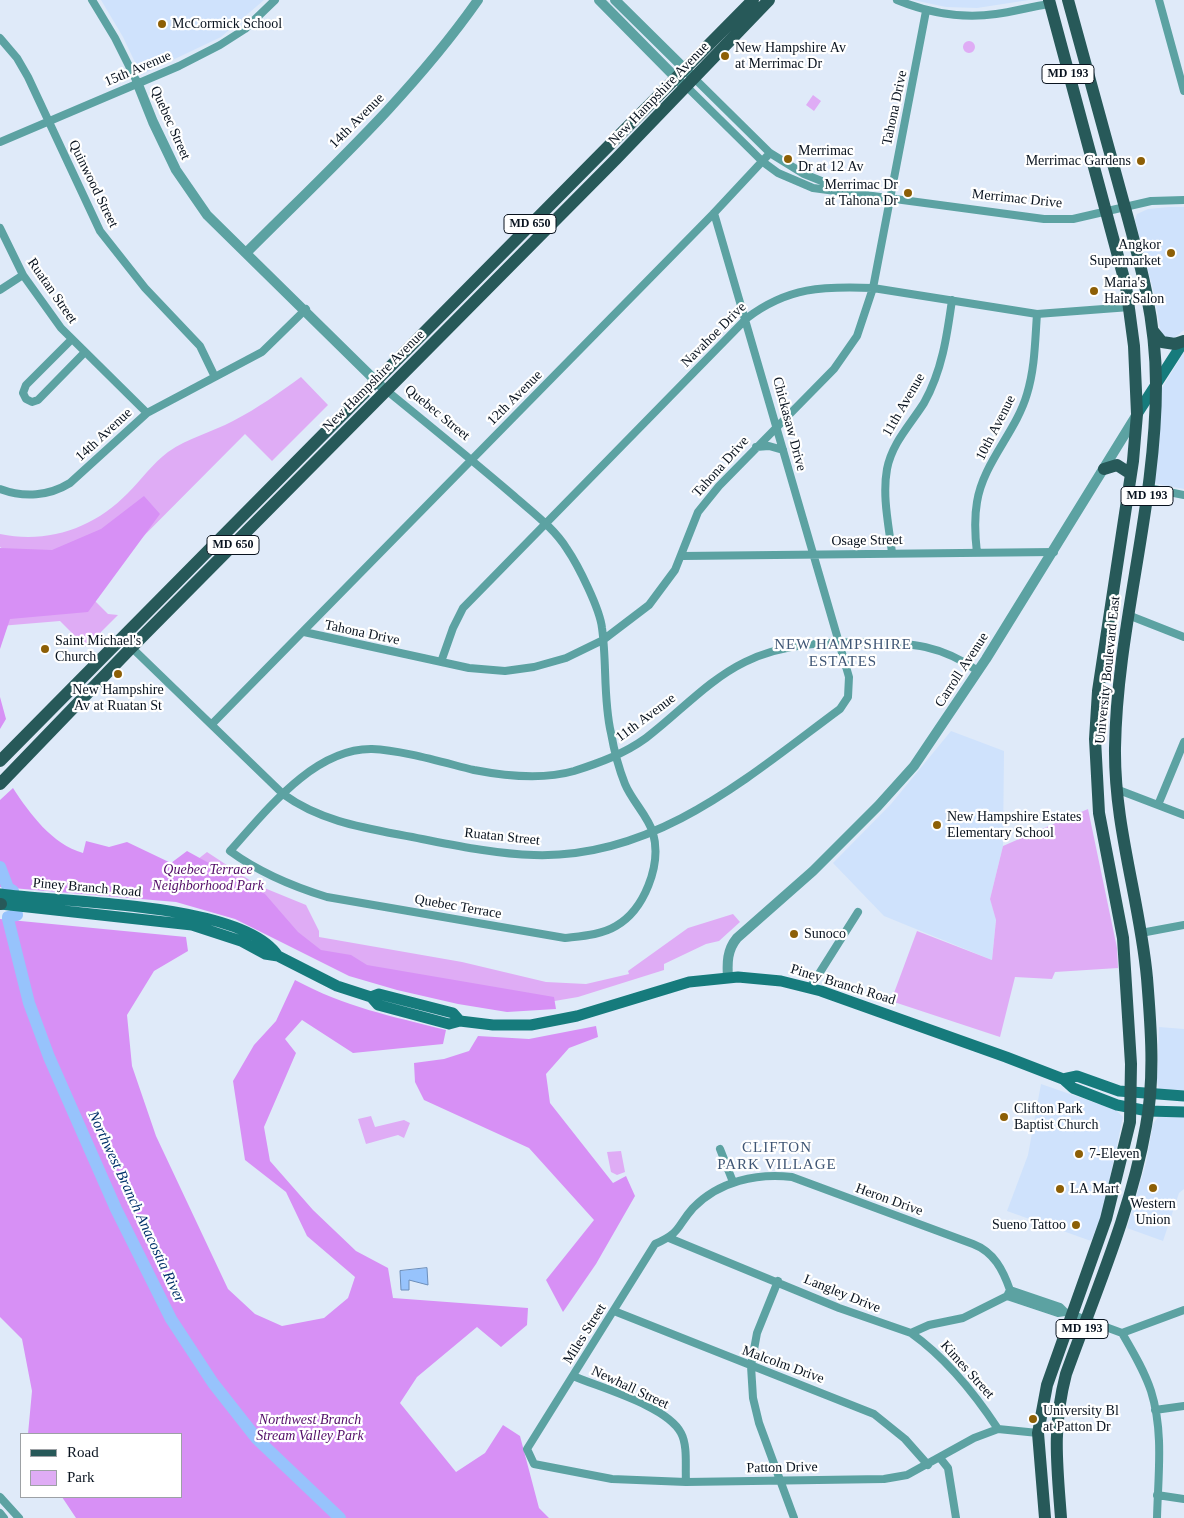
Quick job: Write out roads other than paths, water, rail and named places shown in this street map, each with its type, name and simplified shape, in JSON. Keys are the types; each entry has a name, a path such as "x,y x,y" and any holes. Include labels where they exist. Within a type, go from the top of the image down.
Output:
{"main road":[{"name":"New Hampshire Avenue","path":"0,784 679,73 753,0"},
{"name":"New Hampshire Avenue","path":"0,760 122,638 740,33 769,0"},
{"name":"University Boulevard East","path":"1061,1518 1056,1457 1058,1403 1066,1374 1134,1182 1150,1094 1151,1035 1141,933 1120,831 1115,789 1116,720 1128,615 1149,488 1155,436 1156,385 1153,332 1148,294 1068,0"},
{"path":"1049,2 1056,3 1072,14"},
{"name":"MD 193","path":"1049,2 1088,143 1130,307 1137,414"},
{"path":"1153,332 1162,342 1175,344 1184,341"},
{"name":"Carroll Avenue","path":"1137,414 1184,341"},
{"name":"University Boulevard East","path":"1045,1518 1038,1433 1047,1385 1068,1313 1106,1219 1126,1148 1131,1108 1132,1093 1123,938 1098,813 1095,764 1098,690 1131,474 1137,414"},
{"path":"1104,469 1117,465 1131,474"},
{"name":"Piney Branch Road","path":"0,901 182,912 236,928 271,944 278,956 337,986 371,997 378,1005 449,1024 460,1021 493,1025 531,1025 577,1016 669,987 728,978 781,981 810,988 909,1022 1063,1079 1072,1088 1131,1108 1148,1111 1184,1112"},
{"name":"Piney Branch Road","path":"1063,1079 1077,1076 1119,1091 1184,1096"}],"street":[{"name":"Quebec Street","path":"92,0 115,38 137,82 153,122 180,177 207,215 306,309 381,386 472,459 546,524 567,548 585,582 602,626 607,715 625,784 653,833"},
{"name":"15th Avenue","path":"0,142 178,66 236,36 275,0"},
{"name":"14th Avenue","path":"246,253 400,98 435,58 478,0"},
{"name":"Merrimac Drive","path":"599,0 770,153 804,174 845,191"},
{"name":"Merrimac Drive","path":"615,0 679,73"},
{"path":"898,0 926,11 957,16 984,16 1049,2"},
{"path":"1159,0 1184,91"},
{"name":"Tahona Drive","path":"304,632 468,668 505,671 534,667 566,658 603,640 649,605 661,591 682,556 686,538 698,512 719,486 777,425 807,398 847,353 857,336 873,288 889,197 923,36 926,11"},
{"name":"Quinwood Street","path":"0,38 28,77 100,231 145,288 200,346 215,377"},
{"name":"Merrimac Drive","path":"690,82 763,162 795,182 813,188 1044,219 1073,219 1105,210 1157,200 1184,200"},
{"name":"12th Avenue","path":"213,723 714,213 770,153"},
{"name":"Chickasaw Drive","path":"714,213 747,318 839,642"},
{"name":"Ruatan Street","path":"0,228 23,275 72,339 147,413"},
{"path":"0,290 23,275"},
{"name":"Navahoe Drive","path":"441,662 452,628 463,608 747,318 775,299 802,290 873,288 1037,314 1130,307"},
{"name":"11th Avenue","path":"892,553 885,499 887,470 894,446 924,402 940,368 948,334 952,300"},
{"name":"14th Avenue","path":"0,489 19,494 43,494 59,490 70,484 147,413 262,352 306,309"},
{"name":"10th Avenue","path":"977,552 975,528 977,501 985,477 1014,426 1027,394 1034,361 1037,314"},
{"name":"Ruatan Street","path":"72,339 26,385 23,393 26,399 32,402 38,400 84,352"},
{"name":"Carroll Avenue","path":"728,978 731,945 813,871 878,806 914,766 978,671 1054,552 1137,414"},
{"path":"756,447 769,446 783,450"},
{"path":"1149,488 1184,494"},
{"name":"Osage Street","path":"682,556 1054,552"},
{"path":"1128,615 1184,637"},
{"name":"Ruatan Street","path":"122,638 213,723 284,794 314,813 345,824 461,846 534,855 587,852 630,842 694,814 720,797 840,710 848,697 850,686 839,642"},
{"name":"11th Avenue","path":"251,828 284,794 318,764 349,750 373,749 493,774 534,776 571,772 617,755 645,739 711,684 745,662 780,649 839,642 922,645 961,659 978,671"},
{"path":"1158,805 1184,742"},
{"path":"1115,789 1184,816"},
{"name":"Quebec Terrace","path":"251,828 230,850 244,861 290,886 326,897 565,938 594,935 616,927 634,912 644,897 652,876 654,860 653,833"},
{"path":"810,988 858,912"},
{"path":"1141,933 1184,925"},
{"path":"720,1149 734,1182"},
{"name":"Heron Drive","path":"669,1238 677,1232 699,1202 734,1182 770,1175 792,1177 986,1249 997,1262 1008,1293"},
{"name":"Langley Drive","path":"669,1238 778,1281 839,1308 912,1333"},
{"name":"Miles Street","path":"527,1449 655,1244 669,1238"},
{"path":"778,1281 757,1333 751,1366 753,1398 759,1423 794,1518"},
{"path":"912,1333 929,1326 962,1318 1008,1293 1060,1307 1068,1313 1122,1333 1184,1310"},
{"name":"Malcolm Drive","path":"614,1311 874,1414 905,1439 928,1465"},
{"name":"Kimes Street","path":"912,1333 926,1344 981,1403 998,1429"},
{"path":"1122,1333 1142,1368 1155,1410 1160,1452 1156,1518"},
{"name":"Newhall Street","path":"574,1376 653,1408 674,1422 684,1440 686,1482"},
{"path":"1155,1410 1184,1406"},
{"name":"Patton Drive","path":"527,1449 534,1464 612,1479 686,1482 884,1480 907,1475 974,1438 998,1429 1038,1433"},
{"path":"940,1458 948,1468 956,1518"},
{"path":"1157,1495 1184,1499"},
{"path":"0,1497 19,1518"},
{"path":"0,1513 4,1518"}],"water":[{"path":"427,1268 428,1285 409,1280 409,1290 401,1290 400,1271"}],"waterway":[{"name":"Northwest Branch Anacostia River","path":"0,867 8,888 13,891 17,915 8,917 8,919 29,1003 49,1057 116,1209 171,1319 213,1383 257,1439 340,1518"}],"place":[{"name":"McCormick School","path":"162,24"},
{"name":"New Hampshire Av at Merrimac Dr","path":"725,56"},
{"name":"Merrimac Dr at 12 Av","path":"788,159"},
{"name":"Merrimac Gardens","path":"1141,161"},
{"name":"Merrimac Dr at Tahona Dr","path":"908,193"},
{"name":"Angkor Supermarket","path":"1171,253"},
{"name":"Maria's Hair Salon","path":"1094,291"},
{"name":"Saint Michael's Church","path":"45,649"},
{"name":"New Hampshire Av at Ruatan St","path":"118,674"},
{"name":"New Hampshire Estates Elementary School","path":"937,825"},
{"name":"Sunoco","path":"794,934"},
{"name":"Clifton Park Baptist Church","path":"1004,1117"},
{"name":"7-Eleven","path":"1079,1154"},
{"name":"Western Union","path":"1153,1188"},
{"name":"LA Mart","path":"1060,1189"},
{"name":"Sueno Tattoo","path":"1076,1225"},
{"name":"University Bl at Patton Dr","path":"1033,1419"}],"district":[{"name":"NEW HAMPSHIRE ESTATES","path":"843,654"},
{"name":"CLIFTON PARK VILLAGE","path":"777,1156"}],"park label":[{"name":"Quebec Terrace Neighborhood Park","path":"208,878"},
{"name":"Northwest Branch Stream Valley Park","path":"310,1428"}]}
